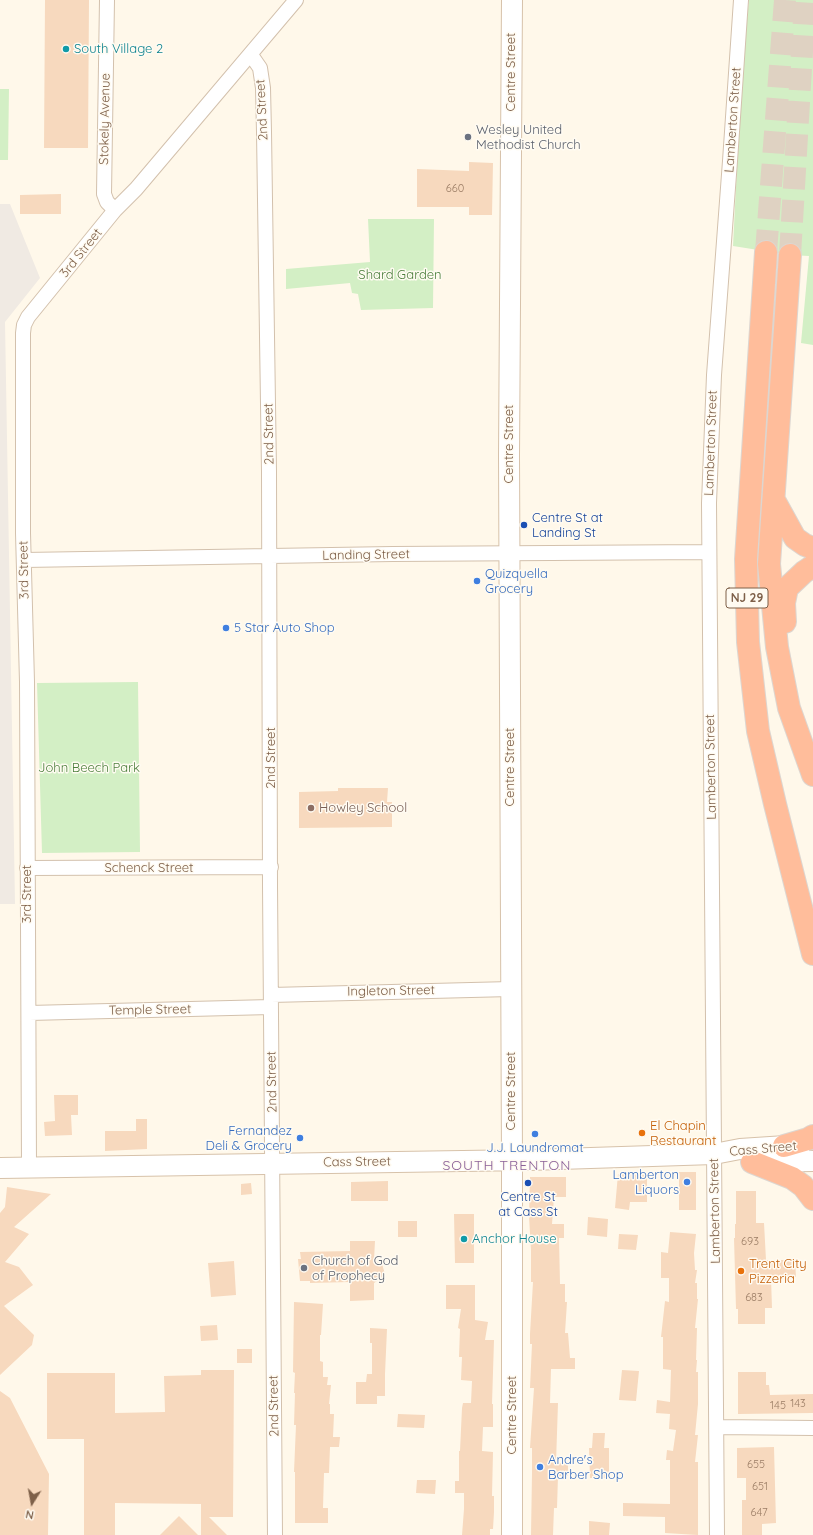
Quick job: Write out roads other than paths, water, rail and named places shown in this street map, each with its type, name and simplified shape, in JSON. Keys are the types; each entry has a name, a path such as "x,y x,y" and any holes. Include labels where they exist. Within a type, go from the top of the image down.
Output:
{"highway":[{"name":"NJ 29","path":"766,252 746,559 748,642 758,731 813,954"},
{"name":"NJ 29","path":"790,255 769,564 776,647 789,708 813,776"},
{"path":"774,500 795,538 805,545 813,548"},
{"path":"789,708 792,674 786,632 784,603 787,588 804,572 813,566"},
{"path":"784,1146 813,1136"},
{"path":"752,1162 792,1178 803,1186 813,1199"}],"street":[{"name":"Stokely Avenue","path":"106,0 104,194 107,202 115,210"},
{"path":"251,54 296,0"},
{"name":"Centre Street","path":"512,0 509,456 512,1535"},
{"name":"Lamberton Street","path":"717,1535 712,851 708,552 714,375 741,0"},
{"name":"3rd Street","path":"29,1168 27,682 24,560 24,325 28,317 115,210 136,189 251,54"},
{"name":"2nd Street","path":"251,54 260,68 263,88 269,472 275,1535"},
{"name":"Landing Street","path":"24,560 708,552"},
{"name":"Schenck Street","path":"27,868 271,868"},
{"name":"Ingleton Street","path":"271,1001 511,989"},
{"name":"Temple Street","path":"29,1012 271,1001"},
{"name":"Cass Street","path":"0,1168 512,1160 714,1154 740,1149 813,1145"},
{"name":"Cass Street","path":"714,1154 731,1162 813,1161"},
{"path":"717,1427 813,1428"}],"tunnel":[{"path":"766,252 785,0"},
{"path":"790,255 805,0"}],"place":[{"name":"South Village 2","path":"66,49"},
{"name":"Wesley United Methodist Church","path":"468,137"},
{"name":"Centre St at Landing St","path":"524,525"},
{"name":"Quizquella Grocery","path":"477,581"},
{"name":"5 Star Auto Shop","path":"226,628"},
{"name":"Howley School","path":"311,808"},
{"name":"El Chapin Restaurant","path":"642,1133"},
{"name":"J.J. Laundromat","path":"535,1134"},
{"name":"Fernandez Deli & Grocery","path":"300,1138"},
{"name":"Lamberton Liquors","path":"687,1182"},
{"name":"Centre St at Cass St","path":"528,1183"},
{"name":"Anchor House","path":"464,1239"},
{"name":"Church of God of Prophecy","path":"304,1268"},
{"name":"Trent City Pizzeria","path":"741,1271"},
{"name":"Andre's Barber Shop","path":"540,1467"}],"district":[{"name":"SOUTH TRENTON","path":"507,1166"}],"park label":[{"name":"Shard Garden","path":"400,275"},
{"name":"John Beech Park","path":"89,768"}]}
